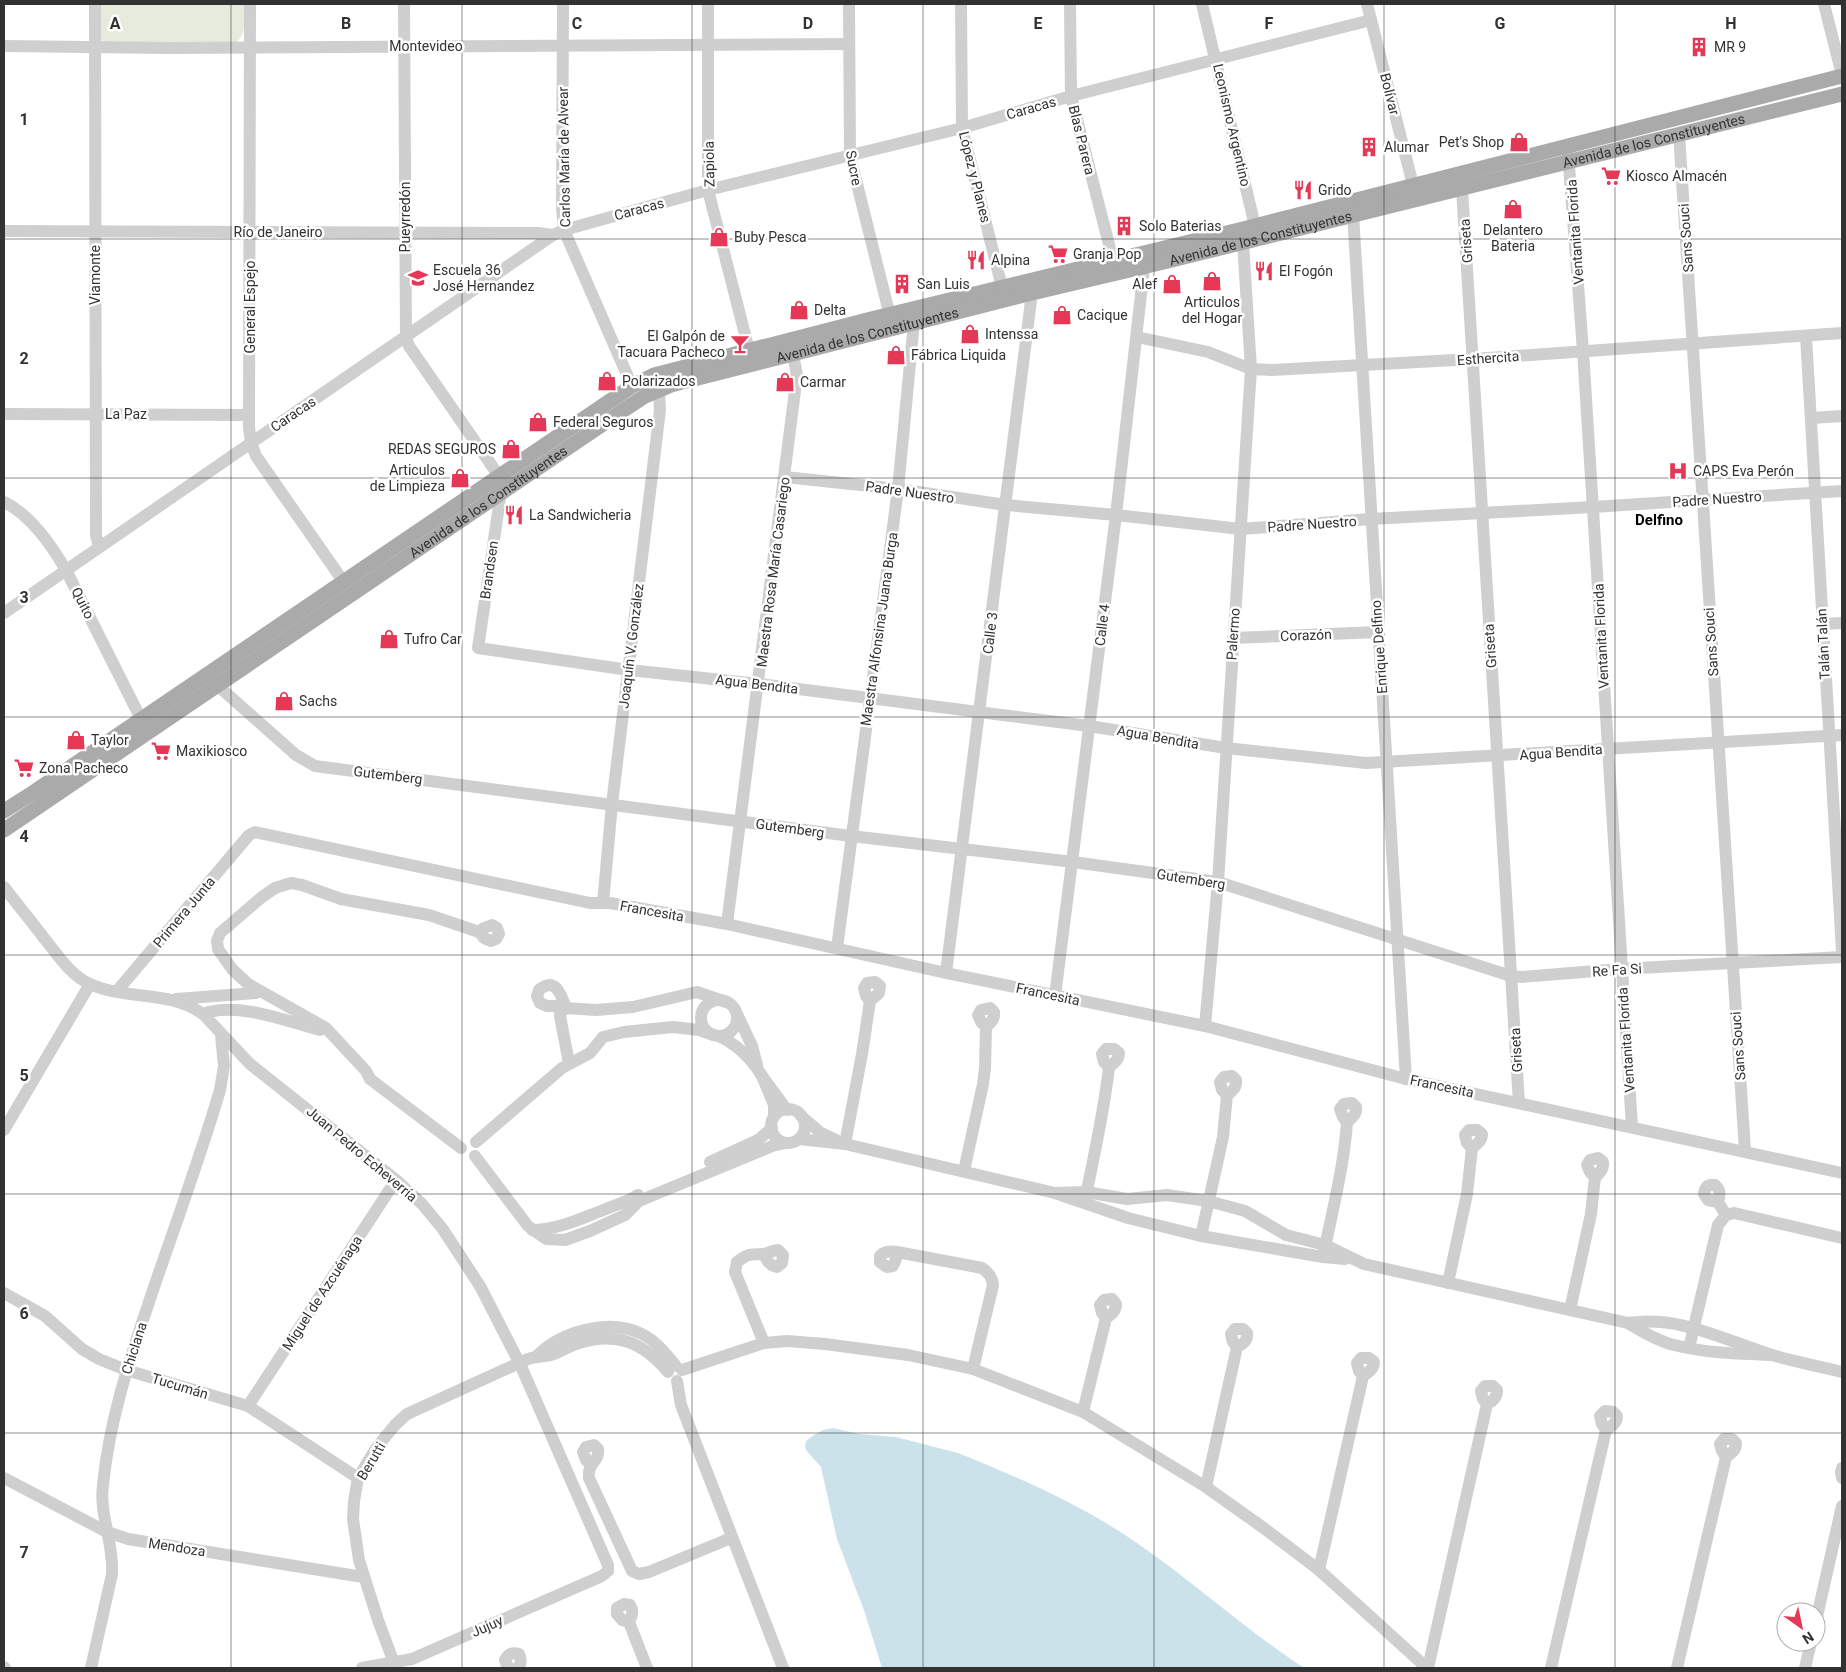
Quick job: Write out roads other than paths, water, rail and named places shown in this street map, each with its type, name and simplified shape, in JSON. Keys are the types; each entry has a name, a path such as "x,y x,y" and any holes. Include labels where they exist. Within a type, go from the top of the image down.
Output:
{"main road":[{"name":"Avenida de los Constituyentes","path":"1145,260 1255,226 1842,76"},
{"name":"Avenida de los Constituyentes","path":"913,316 1002,288 1243,242 1842,94"},
{"name":"Avenida de los Constituyentes","path":"4,811 141,719 213,679 622,411 659,390 792,346 913,316 1032,293 1115,266"},
{"name":"Avenida de los Constituyentes","path":"4,830 213,679 343,581 632,386 654,375 749,350 792,346"}],"street":[{"name":"Viamonte","path":"95,4 96,535 99,547"},
{"name":"General Espejo","path":"250,4 249,414 251,443 256,456 343,581"},
{"name":"Pueyrredón","path":"404,4 406,337 409,346 499,475 501,479 501,492"},
{"name":"Carlos María de Alvear","path":"563,4 562,208 558,233 632,386"},
{"name":"Zapiola","path":"708,4 708,190 749,350"},
{"name":"Sucre","path":"849,4 850,156 891,321"},
{"name":"López y Planes","path":"961,4 962,128 1002,288"},
{"name":"Blas Parera","path":"1070,4 1071,96 1115,266"},
{"name":"Leonismo Argentino","path":"1202,4 1217,60 1255,226"},
{"name":"Bolívar","path":"1367,4 1413,185"},
{"path":"1824,4 1842,76"},
{"name":"Caracas","path":"4,613 558,233 708,190 962,128 1071,96 1371,20"},
{"name":"Montevideo","path":"4,46 250,48 849,44"},
{"path":"1719,107 1723,124"},
{"name":"Sans Souci","path":"1679,134 1745,1151"},
{"name":"Ventanita Florida","path":"1567,146 1570,162 1583,352 1632,1127"},
{"name":"Griseta","path":"1462,189 1519,1103"},
{"name":"Enrique Delfino","path":"1353,214 1378,632 1399,939 1406,1079"},
{"path":"1243,242 1255,226"},
{"name":"Río de Janeiro","path":"4,231 558,233"},
{"name":"Palermo","path":"1205,1026 1218,882 1250,368 1243,242"},
{"name":"Calle 4","path":"1055,996 1116,515 1145,260"},
{"name":"Calle 3","path":"946,974 1032,293"},
{"name":"Maestra Alfonsina Juana Burga","path":"837,948 898,489 913,316"},
{"name":"Esthercita","path":"1137,337 1208,352 1250,368 1272,370 1583,352 1842,333"},
{"name":"Talán Talán","path":"1806,336 1828,736 1839,846 1842,951"},
{"name":"Maestra Rosa María Casariego","path":"727,924 797,375 792,346"},
{"name":"Joaquín V. González","path":"603,903 612,804 660,410 659,390"},
{"name":"La Paz","path":"4,414 249,414"},
{"path":"1811,418 1842,416"},
{"name":"Padre Nuestro","path":"785,476 898,489 1006,506 1116,515 1241,529 1372,519 1842,491"},
{"name":"Brandsen","path":"478,648 501,492"},
{"name":"Quito","path":"4,502 24,516 55,551 141,719"},
{"path":"1822,624 1842,623"},
{"name":"Corazón","path":"1233,638 1378,632"},
{"name":"Agua Bendita","path":"478,648 629,670 759,684 1089,726 1226,748 1366,763 1842,735"},
{"name":"Gutemberg","path":"213,679 296,755 315,766 1218,882 1399,939"},
{"name":"Francesita","path":"250,833 255,832 590,903 603,903 727,924 946,974 1205,1026 1406,1079 1842,1173"},
{"name":"Primera Junta","path":"117,992 250,833"},
{"path":"467,1143 375,1074 366,1071 326,1028 248,984 232,969 218,949 217,941 220,933 232,922 262,897 284,884 302,884 341,899 429,915 479,932"},
{"name":"Juan Pedro Echeverría","path":"4,887 67,966 90,984 117,992 172,999 203,1014 250,1064 396,1180 434,1217 470,1269 520,1364 608,1565 608,1571"},
{"name":"Re Fa Si","path":"1399,939 1511,976 1522,977 1842,957"},
{"path":"4,1130 90,984"},
{"path":"172,999 258,991"},
{"path":"258,991 253,996 251,1005 261,1015"},
{"path":"569,1063 561,1021 564,1010 633,1007 697,992 726,1002 731,1004 752,1046 760,1072 774,1105 773,1123 776,1138 785,1143"},
{"path":"261,1015 273,1009 272,997"},
{"path":"726,1002 714,1001 705,1007 702,1012 702,1024 709,1033 739,1047 760,1072 787,1110"},
{"path":"845,1144 870,1001"},
{"path":"203,1014 220,1010 236,1010 331,1034"},
{"path":"736,1014 736,1024 733,1029 724,1035 716,1036 698,1030 673,1027 612,1034 599,1040 590,1052 569,1063 467,1143 462,1154 467,1157 475,1156 532,1230 546,1238 565,1240 625,1215 644,1190 758,1140 767,1134 777,1114 787,1110 797,1112 821,1133 845,1144"},
{"path":"964,1171 983,1084 986,1027"},
{"name":"Chiclana","path":"90,1668 112,1574 113,1558 102,1502 110,1438 126,1370 220,1090 224,1066 224,1048 221,1035"},
{"path":"1085,1197 1104,1113 1109,1067"},
{"path":"1201,1236 1223,1137 1227,1095"},
{"path":"799,1139 805,1130 804,1120 801,1116"},
{"path":"1324,1251 1338,1189 1347,1122"},
{"path":"633,1202 775,1145 790,1143 799,1139 845,1144 1056,1193 1085,1197 1127,1199 1166,1195 1208,1201 1245,1211 1286,1235 1324,1251 1364,1264 1628,1323 1660,1340 1690,1348 1728,1354 1772,1355"},
{"path":"1448,1283 1467,1194 1472,1148"},
{"path":"1570,1310 1591,1214 1595,1177"},
{"name":"Miguel de Azcuénaga","path":"248,1406 396,1180"},
{"path":"1085,1197 1128,1218 1201,1236 1324,1251"},
{"path":"1718,1202 1726,1215"},
{"path":"1690,1348 1693,1327 1718,1225 1726,1215 1734,1213 1842,1238"},
{"path":"897,1252 982,1268 992,1278 993,1285 973,1369"},
{"path":"764,1254 757,1253 745,1256 737,1262 735,1272 764,1343"},
{"name":"Tucumán","path":"4,1293 45,1316 82,1348 99,1359 126,1370 248,1406 358,1478"},
{"path":"1083,1412 1106,1318"},
{"path":"1628,1323 1644,1321 1693,1327 1772,1355 1842,1372"},
{"name":"Berutti","path":"393,1666 363,1578 353,1519 358,1478 377,1447 395,1425 407,1414 536,1356 550,1355 577,1344 594,1340 622,1340 638,1346 676,1372"},
{"path":"783,1668 681,1405 676,1372 764,1343 800,1342 864,1348 973,1369 1083,1412 1206,1487 1265,1529 1319,1570 1428,1668 1487,1404"},
{"path":"1206,1487 1237,1347"},
{"path":"1319,1570 1363,1376"},
{"path":"1551,1668 1606,1430"},
{"path":"1677,1668 1726,1457"},
{"path":"591,1464 588,1472 589,1478 632,1571 639,1574 649,1572 731,1538"},
{"path":"1842,1468 1842,1478"},
{"name":"Mendoza","path":"4,1478 107,1532 128,1539 363,1578"},
{"path":"1820,1602 1842,1506"},
{"name":"Jujuy","path":"362,1668 393,1666 421,1655 602,1576 608,1571"},
{"path":"629,1622 647,1668"},
{"path":"1805,1668 1809,1652"},
{"path":"510,1668 505,1660 508,1655 513,1653 519,1654 519,1668"}],"water":[{"path":"833,1428 859,1434 896,1437 958,1453 1073,1504 1137,1543 1304,1668 882,1668 865,1613 837,1539 821,1467 806,1450 807,1440 823,1430"}],"place":[{"name":"MR 9","path":"1699,47"},
{"name":"Pet's Shop","path":"1519,142"},
{"name":"Alumar","path":"1369,147"},
{"name":"Kiosco Almacén","path":"1611,176"},
{"name":"Grido","path":"1303,190"},
{"name":"Delantero Bateria","path":"1513,209"},
{"name":"Solo Baterias","path":"1124,226"},
{"name":"Buby Pesca","path":"719,237"},
{"name":"Granja Pop","path":"1058,254"},
{"name":"Alpina","path":"976,260"},
{"name":"El Fogón","path":"1264,271"},
{"name":"Escuela 36 José Hernandez","path":"418,278"},
{"name":"Articulos del Hogar","path":"1212,281"},
{"name":"San Luis","path":"902,284"},
{"name":"Alef","path":"1172,284"},
{"name":"Delta","path":"799,310"},
{"name":"Cacique","path":"1062,315"},
{"name":"Intenssa","path":"970,334"},
{"name":"El Galpón de Tacuara Pacheco","path":"740,344"},
{"name":"Fábrica Liquida","path":"896,355"},
{"name":"Polarizados","path":"607,381"},
{"name":"Carmar","path":"785,382"},
{"name":"Federal Seguros","path":"538,422"},
{"name":"REDAS SEGUROS","path":"511,449"},
{"name":"CAPS Eva Perón","path":"1678,471"},
{"name":"Articulos de Limpieza","path":"460,478"},
{"name":"La Sandwicheria","path":"514,515"},
{"name":"Tufro Car","path":"389,639"},
{"name":"Sachs","path":"284,701"},
{"name":"Taylor","path":"76,740"},
{"name":"Maxikiosco","path":"161,751"},
{"name":"Zona Pacheco","path":"24,768"}],"district":[{"name":"Delfino","path":"1659,520"}]}
